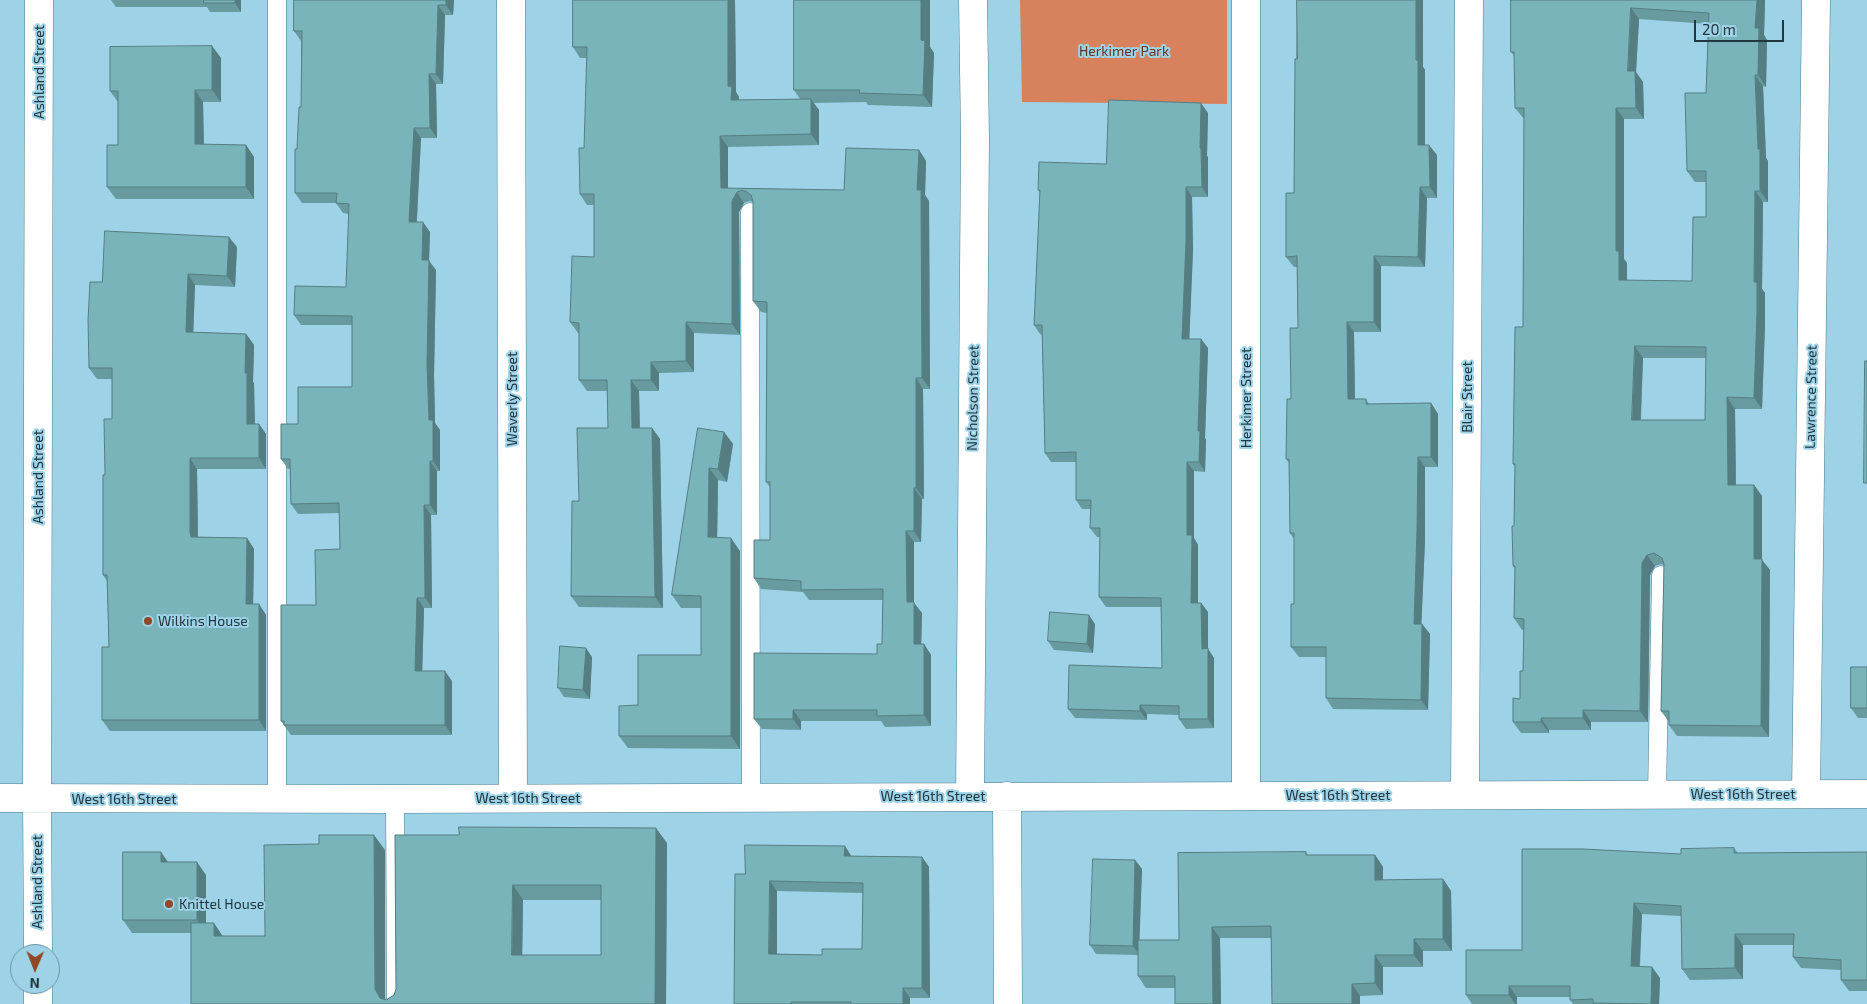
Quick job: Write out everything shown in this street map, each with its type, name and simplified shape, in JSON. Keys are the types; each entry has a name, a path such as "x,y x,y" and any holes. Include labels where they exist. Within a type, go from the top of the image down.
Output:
{"street":[{"name":"Ashland Street","path":"38,944 36,799 39,0"},
{"name":"Waverly Street","path":"511,0 513,798"},
{"name":"Nicholson Street","path":"970,796 975,138 973,0"},
{"name":"Herkimer Street","path":"1246,0 1246,796"},
{"name":"Blair Street","path":"1465,795 1469,0"},
{"name":"Lawrence Street","path":"1806,794 1816,0"},
{"name":"West 16th Street","path":"0,798 395,799 1867,794"},
{"path":"1007,796 1008,1004"}],"lane":[{"path":"276,0 277,799"},
{"path":"750,212 751,797"},
{"path":"1657,794 1661,575"},
{"path":"395,799 396,1004"}],"green space":[{"name":"Herkimer Park","path":"1020,0 1227,0 1227,104 1022,102"}],"building":[{"path":"204,0 235,0 235,3 204,3"},
{"path":"294,0 446,0 446,5 438,5 436,74 429,74 430,128 414,128 409,222 423,222 422,260 429,260 427,364 429,420 433,420 433,461 430,461 430,505 424,505 425,598 417,598 415,671 445,671 445,725 284,725 284,721 281,721 281,605 316,605 315,550 340,549 339,503 291,504 290,459 281,459 281,424 298,424 298,387 352,387 352,316 294,315 295,286 346,287 349,204 336,203 337,193 295,193 295,149 297,149 299,107 301,107 302,31 294,31"},
{"path":"573,0 728,0 728,86 732,87 731,100 811,99 811,134 720,136 721,188 844,190 846,148 919,150 917,190 921,190 922,378 916,378 914,531 906,531 907,602 914,602 914,644 924,644 924,715 877,716 877,710 793,710 793,719 754,719 754,653 877,654 877,644 882,644 883,589 801,590 801,581 754,578 754,540 770,540 770,482 766,482 767,302 753,301 753,201 751,195 742,190 737,192 732,201 732,324 686,322 686,361 651,362 651,380 631,380 632,428 652,428 655,597 571,596 572,501 579,501 577,428 608,428 607,380 579,380 579,323 570,322 572,256 594,257 594,194 580,194 579,148 584,148 587,47 573,47"},
{"path":"794,0 921,0 921,40 925,41 923,95 859,93 860,90 794,90"},
{"path":"1297,0 1416,0 1418,145 1429,145 1430,187 1420,187 1418,257 1374,256 1374,322 1347,322 1348,399 1366,399 1366,404 1431,403 1431,457 1418,457 1414,624 1422,624 1421,700 1326,698 1326,647 1291,647 1291,604 1294,604 1294,533 1290,533 1289,459 1286,459 1287,399 1291,399 1290,328 1298,328 1297,256 1286,257 1286,193 1294,193"},
{"path":"1511,0 1757,0 1755,28 1759,28 1758,75 1755,75 1758,149 1760,149 1760,191 1755,191 1754,282 1757,282 1757,313 1754,398 1727,397 1728,485 1754,485 1754,559 1762,559 1761,726 1669,725 1669,711 1661,711 1664,564 1662,558 1654,553 1647,555 1642,563 1640,711 1583,710 1583,718 1541,718 1541,722 1513,722 1513,698 1520,699 1520,671 1523,671 1524,619 1514,618 1515,566 1513,566 1512,526 1514,526 1515,464 1513,464 1515,327 1523,327 1524,108 1515,108 1514,52 1511,52","holes":["1631,8 1709,13 1706,93 1685,93 1687,171 1706,171 1706,217 1693,217 1692,281 1619,280 1619,251 1616,251 1616,108 1636,108 1635,71 1628,71","1635,346 1706,347 1705,420 1632,420"]},
{"path":"212,46 212,90 195,90 195,144 246,145 246,187 107,187 107,145 118,145 118,91 110,91 110,47"},
{"path":"1109,100 1201,103 1200,148 1202,187 1186,187 1182,339 1201,339 1198,431 1200,431 1199,462 1187,462 1187,535 1192,535 1191,603 1201,603 1202,649 1208,648 1208,719 1179,719 1179,706 1140,705 1140,711 1068,709 1069,665 1162,668 1161,598 1099,597 1100,528 1090,528 1091,500 1076,500 1076,452 1045,453 1042,325 1034,325 1040,190 1038,190 1039,162 1106,164"},
{"path":"105,231 229,237 227,276 188,274 186,332 246,334 247,424 259,424 259,458 190,458 190,532 191,537 247,538 246,604 259,604 259,720 102,720 102,647 109,647 107,575 103,575 104,419 112,419 112,368 89,368 88,320 90,282 102,282"},
{"path":"1865,361 1867,361 1867,483 1864,483"},
{"path":"698,428 724,432 718,469 709,468 708,537 731,538 731,736 619,736 619,706 638,705 638,655 701,655 701,596 672,595"},
{"path":"1050,612 1089,615 1087,644 1048,641"},
{"path":"560,646 586,648 583,690 558,688"},
{"path":"1851,667 1867,667 1867,708 1851,708"},
{"path":"459,827 656,828 655,1004 191,1004 191,923 214,923 214,936 265,936 264,845 319,844 319,835 374,835 375,989 380,998 386,1000 394,995 396,989 395,835 459,835","holes":["513,885 601,885 601,955 512,955"]},
{"path":"745,845 845,846 844,856 922,857 922,988 903,988 903,1004 791,1002 791,1004 734,1004 735,874 745,874","holes":["770,881 863,883 862,949 822,949 822,955 769,954"]},
{"path":"1734,848 1734,853 1867,852 1867,980 1841,980 1841,960 1793,957 1794,934 1735,934 1735,968 1682,969 1681,906 1634,903 1631,966 1652,967 1651,1004 1593,1003 1593,999 1570,1000 1570,986 1509,986 1509,995 1466,995 1466,950 1522,950 1522,849 1583,849 1681,854 1681,849"},
{"name":"Knittel House","path":"123,852 161,852 161,862 197,862 197,920 123,920"},
{"path":"1306,852 1306,855 1375,855 1375,880 1443,879 1443,939 1414,939 1414,955 1375,955 1375,983 1352,984 1352,1004 1272,1004 1271,926 1212,927 1213,1004 1175,1004 1175,976 1138,976 1138,940 1179,940 1178,853"},
{"path":"1093,859 1135,860 1133,946 1090,945"}],"place":[{"name":"Wilkins House","path":"148,621"},
{"name":"Knittel House","path":"169,904"}]}
